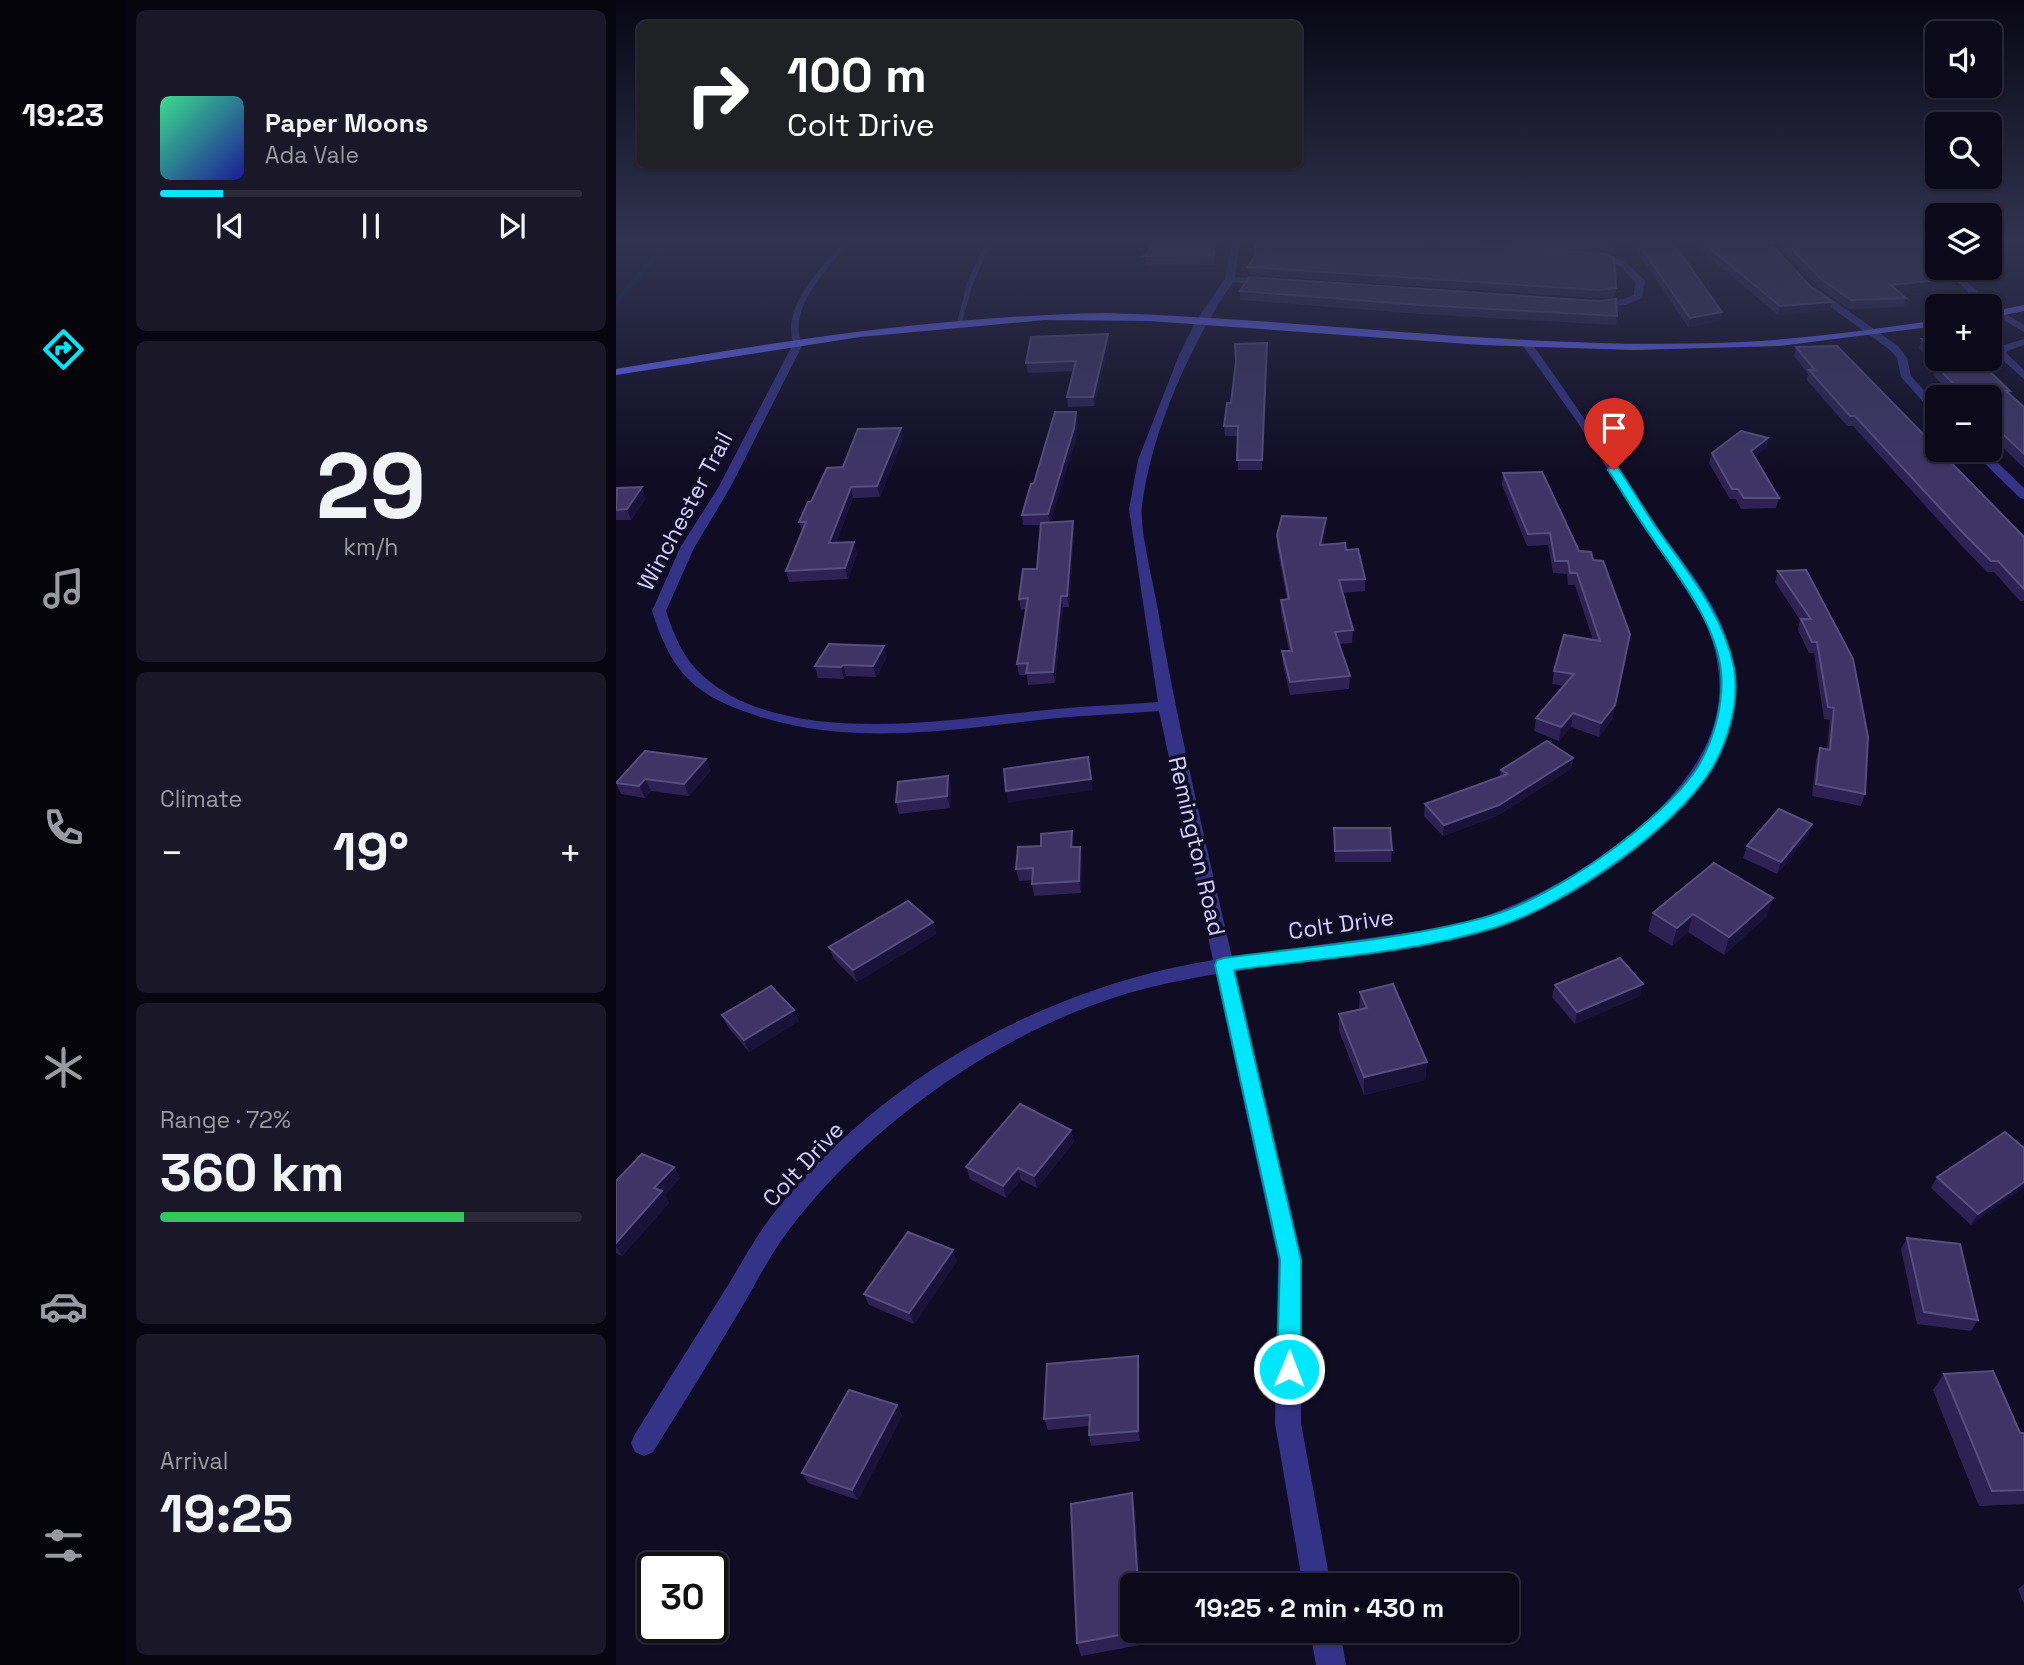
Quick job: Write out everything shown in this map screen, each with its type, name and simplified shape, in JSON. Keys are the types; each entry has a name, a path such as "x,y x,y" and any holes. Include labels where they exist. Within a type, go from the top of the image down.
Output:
{"street":[{"path":"616,372 959,322 1061,318"},
{"path":"1135,318 1526,342 1689,348 1795,342 1925,325"},
{"name":"Remington Road","path":"1203,318 1184,355 1144,460 1135,509 1166,706 1290,1260 1289,1423 1315,1573"},
{"path":"1853,318 1894,348 1902,358 1906,377 1925,398"},
{"path":"2004,318 2024,329"},
{"name":"Colt Drive","path":"644,1443 777,1228 811,1187 855,1141 964,1060 1051,1014 1120,989 1224,965 1433,936 1497,921 1536,904 1585,877 1632,842 1680,800 1704,769 1719,738 1727,701 1728,672 1721,644 1708,614 1685,574 1526,342"},
{"path":"2024,342 2002,349 2001,354 2024,376"},
{"name":"Winchester Trail","path":"798,344 724,488 687,548 659,611 668,639 690,672 717,695 803,725 867,729 936,728 1051,714 1166,706"},
{"path":"1990,462 2024,495"},
{"path":"1327,1643 1331,1665"}],"lane":[{"path":"794,318 794,334 798,344"},
{"path":"959,322 960,318"}],"building":[{"path":"1108,334 1093,397 1067,397 1076,361 1026,363 1031,337"},
{"path":"1267,343 1262,460 1237,460 1238,426 1224,426 1227,403 1231,403 1236,361 1235,344"},
{"path":"1837,346 1925,436 1925,462 1951,462 2024,537 2024,589 1998,561 1991,561 1964,534 1855,416 1850,416 1809,370 1815,370 1796,347"},
{"path":"1941,371 1989,371 2010,391 2006,391 2024,407 2024,454 2002,433 2002,385 1955,385"},
{"path":"1055,412 1076,412 1074,428 1048,514 1022,515 1031,484 1034,483"},
{"path":"901,428 877,486 851,487 829,543 854,542 845,568 786,571 806,522 799,522 808,502 811,502 827,468 843,467 858,429"},
{"path":"1741,431 1768,438 1751,451 1779,498 1744,498 1738,489 1732,489 1712,453"},
{"path":"1542,472 1579,551 1591,552 1593,560 1603,561 1630,634 1615,705 1601,723 1573,713 1561,727 1536,718 1574,674 1554,671 1564,635 1600,641 1577,573 1570,573 1568,561 1555,561 1550,533 1528,534 1503,473"},
{"path":"642,487 627,509 616,510 617,488"},
{"path":"1282,516 1326,518 1320,545 1345,543 1346,550 1358,549 1365,579 1339,580 1353,630 1335,632 1350,676 1290,682 1282,651 1292,651 1281,600 1289,599 1277,535"},
{"path":"1073,521 1067,596 1061,596 1053,672 1026,673 1028,663 1017,664 1028,598 1019,599 1023,569 1037,569 1041,523"},
{"path":"1806,570 1853,659 1868,737 1865,794 1816,784 1820,748 1830,750 1834,708 1828,707 1817,642 1812,642 1801,619 1811,619 1778,571"},
{"path":"829,644 884,646 873,666 815,666"},
{"path":"1547,741 1573,758 1499,805 1444,825 1425,804 1508,774 1501,770"},
{"path":"645,751 706,759 684,784 645,779 639,786 616,783"},
{"path":"1088,757 1091,779 1006,791 1004,769"},
{"path":"948,776 947,796 896,802 898,782"},
{"path":"1779,809 1812,824 1781,862 1747,846"},
{"path":"1334,828 1390,828 1392,850 1335,851"},
{"path":"1072,831 1071,847 1080,847 1079,881 1032,884 1033,868 1016,869 1018,847 1041,846 1041,834"},
{"path":"1714,863 1773,898 1729,937 1693,914 1677,928 1653,913"},
{"path":"908,901 933,922 853,970 829,947"},
{"path":"1620,958 1643,984 1577,1012 1555,985"},
{"path":"1393,984 1427,1062 1364,1077 1339,1014 1367,1008 1360,992"},
{"path":"771,986 794,1010 744,1040 722,1015"},
{"path":"1020,1104 1071,1130 1034,1176 1018,1168 1003,1186 966,1167"},
{"path":"2005,1132 2024,1148 2024,1182 1978,1214 1937,1177"},
{"path":"642,1154 674,1167 654,1188 662,1191 616,1243 616,1181"},
{"path":"908,1232 953,1250 909,1313 864,1294"},
{"path":"1907,1238 1960,1244 1978,1320 1924,1312"},
{"path":"1138,1356 1138,1431 1089,1435 1090,1415 1044,1419 1047,1364"},
{"path":"1993,1371 2020,1433 2024,1433 2024,1490 1992,1491 1944,1374"},
{"path":"849,1390 897,1405 852,1490 802,1473"},
{"path":"1132,1493 1137,1573 1120,1573 1120,1635 1077,1643 1071,1504"}],"route":[{"path":"1289,1369 1290,1260 1224,965 1433,936 1497,921 1536,904 1585,877 1632,842 1680,800 1704,769 1719,738 1727,701 1728,672 1721,644 1703,604 1614,470"}]}
